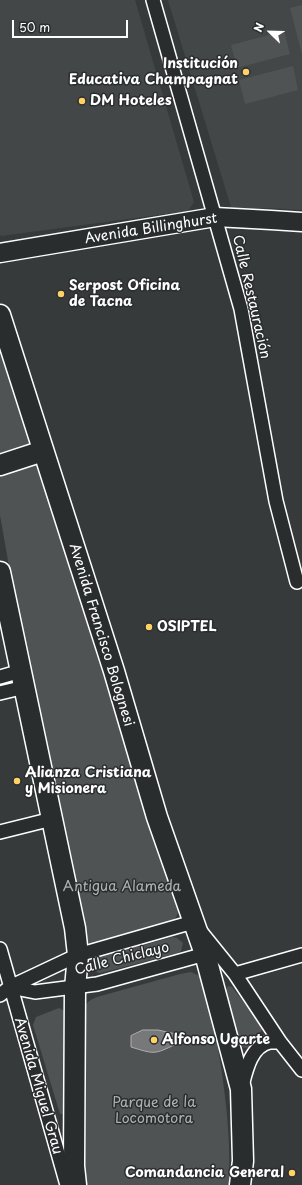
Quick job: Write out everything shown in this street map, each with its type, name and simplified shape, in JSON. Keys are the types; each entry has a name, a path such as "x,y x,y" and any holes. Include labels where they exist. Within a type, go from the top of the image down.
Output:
{"main road":[{"name":"Avenida Francisco Bolognesi","path":"0,315 114,671 158,817 205,954"},
{"path":"0,465 43,451"},
{"path":"0,572 75,928 78,955 75,988"},
{"path":"205,954 241,1089 243,1162 240,1185"},
{"name":"Avenida Miguel Grau","path":"75,988 74,1166 76,1185"}],"street":[{"name":"Calle Restauración","path":"153,0 241,309 276,501 297,582"},
{"name":"Avenida Billinghurst","path":"0,253 215,217 302,222"},
{"path":"0,677 23,679"},
{"path":"0,693 23,679"},
{"path":"0,832 52,818"},
{"name":"Calle Chiclayo","path":"5,991 78,955 193,922"},
{"path":"193,922 235,974 280,1042 302,1070"},
{"name":"Avenida Miguel Grau","path":"0,949 5,991 67,1185"},
{"name":"Calle Chiclayo","path":"5,991 35,992 97,984 205,954"},
{"path":"205,954 235,974 302,955"},
{"path":"241,1089 247,1066 258,1048 270,1042 280,1042"}],"shaded area":[{"name":"DM Hoteles","path":"0,0 135,0 194,202 188,211 1,236"},
{"name":"Institución Educativa Champagnat","path":"168,0 302,0 302,210 269,208 235,210 231,207"},
{"path":"143,1030 158,1030 176,1034 176,1044 158,1052 150,1052 131,1047 131,1036"}],"green space":[{"path":"302,5 302,54 290,8"},
{"path":"284,31 290,54 237,68 231,45"},
{"path":"293,66 298,90 245,104 239,80"},
{"path":"0,342 31,446 0,458"},
{"name":"Antigua Alameda","path":"34,463 41,467 107,674 179,911 175,919 93,946 86,940 14,595 0,515 0,472"},
{"path":"173,937 177,938 183,943 181,951 178,953 101,973 98,973 92,967 93,962 97,958"},
{"name":"Parque de la Locomotora","path":"191,972 200,976 206,984 216,1034 224,1084 228,1134 229,1185 83,1185 83,1011 85,1006 88,1002 97,997"},
{"path":"228,986 232,987 262,1026 262,1030 249,1047 246,1048 242,1047 240,1042 225,991"},
{"path":"59,1008 67,1012 64,1114 60,1114 33,1025 36,1017"}],"place":[{"name":"Institución Educativa Champagnat","path":"246,72"},
{"name":"DM Hoteles","path":"82,101"},
{"name":"Serpost Oficina de Tacna","path":"61,294"},
{"name":"OSIPTEL","path":"149,627"},
{"name":"Alianza Cristiana y Misionera","path":"17,781"},
{"name":"Alfonso Ugarte","path":"154,1040"},
{"name":"Comandancia General","path":"292,1173"}]}
